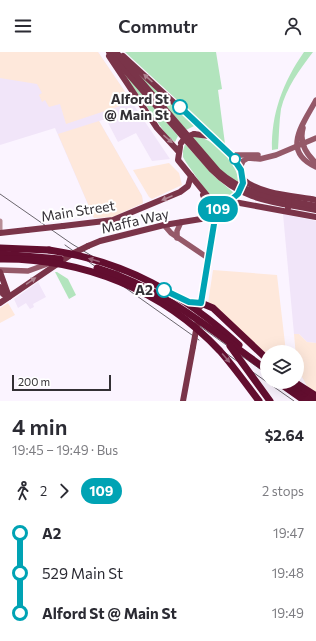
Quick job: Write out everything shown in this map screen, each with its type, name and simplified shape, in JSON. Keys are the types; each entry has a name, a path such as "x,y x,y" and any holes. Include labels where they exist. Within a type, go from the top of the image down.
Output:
{"highway":[{"path":"0,248 37,249 67,253 108,264 131,273 164,288 193,306 222,329 260,364"},
{"path":"0,254 41,256 66,260 100,269 135,282 173,303 260,365"},
{"path":"0,259 46,262 88,270 134,287 165,304 260,369"},
{"path":"131,273 177,300 208,325 236,354 270,401"},
{"path":"165,304 219,350 259,401"},
{"path":"201,305 213,308 260,352"},
{"path":"304,388 316,396"},
{"path":"289,389 306,401"},
{"path":"294,389 312,401"}],"main road":[{"path":"108,52 119,74 156,128 178,151"},
{"path":"108,52 212,170 226,183 251,196 316,210"},
{"path":"117,52 231,155 240,168 243,181 240,190 235,197 226,202 214,224 183,401"},
{"path":"117,52 225,177 234,184 251,192 316,206"},
{"path":"316,100 297,136 296,147 306,160 316,167"},
{"path":"306,120 302,134 302,144 316,163"},
{"path":"212,138 204,134 194,134 186,138 181,143 178,151 178,160 200,189 209,198 226,202 289,210 316,216"},
{"path":"240,168 243,162 248,158 260,159 270,157 316,138"},
{"path":"231,155 247,154 270,157"},
{"name":"Main Street","path":"0,234 118,219 180,192 188,186 191,176"},
{"path":"243,181 255,187 289,196 316,200"},
{"path":"200,189 214,224"},
{"path":"289,196 289,210"},
{"name":"Maffa Way","path":"0,303 6,295 68,256 88,246 100,241 164,225 201,219 211,214 226,202"},
{"path":"177,238 177,231 181,222"},
{"path":"164,225 177,238 208,258"},
{"path":"6,295 1,272 33,270 68,256"},
{"path":"0,287 6,295"}],"street":[{"path":"0,221 0,234"}],"shaded area":[{"path":"0,52 98,52 170,159 152,161 136,133 118,142 106,119 99,121 142,196 143,203 113,217 94,218 55,128 0,145"},
{"path":"0,52 98,52 132,102 66,124 60,104 49,107 45,100 42,102 39,95 42,93 37,84 0,78"},
{"path":"99,121 142,196 143,203 113,217 94,218 58,134"},
{"path":"169,163 179,173 182,185 152,199 149,197 133,170"},
{"path":"283,214 316,221 316,343 307,342 299,334 294,334"},
{"path":"213,270 277,275 285,345 260,345 260,350 208,303"},
{"path":"38,282 46,297 33,304 34,307 30,309 26,303 18,308 14,299"},
{"path":"8,303 15,315 0,323 0,308"},
{"path":"294,334 299,334 307,342 316,343 316,393 307,386 304,381 304,345 295,345"}],"green space":[{"path":"125,52 216,52 222,89 218,90 225,144"},
{"path":"304,52 313,52 298,72 283,101 279,124 278,149 272,150 272,137 276,111 284,87"},
{"path":"117,64 178,136 175,142 168,137"},
{"path":"132,68 194,123 194,126 186,130"},
{"path":"197,136 212,143 225,154 235,168 238,183 220,170 192,138"},
{"path":"185,144 214,176 234,193 228,197 216,198 207,191 183,157"},
{"path":"55,272 68,279 76,295 69,299"}],"railway":[{"path":"0,194 72,244 117,271 167,307 217,347 294,401"},
{"path":"65,245 199,340"},
{"path":"173,305 199,323"},
{"path":"194,322 260,369"},
{"path":"288,389 302,401"}],"bus line":[{"name":"109","path":"164,290 189,302 201,303 214,224 211,214 223,203 235,197 243,183 242,172 237,162 180,107"}],"place":[{"name":"Alford St @ Main St","path":"180,107"},
{"name":"A2","path":"164,290"}]}
